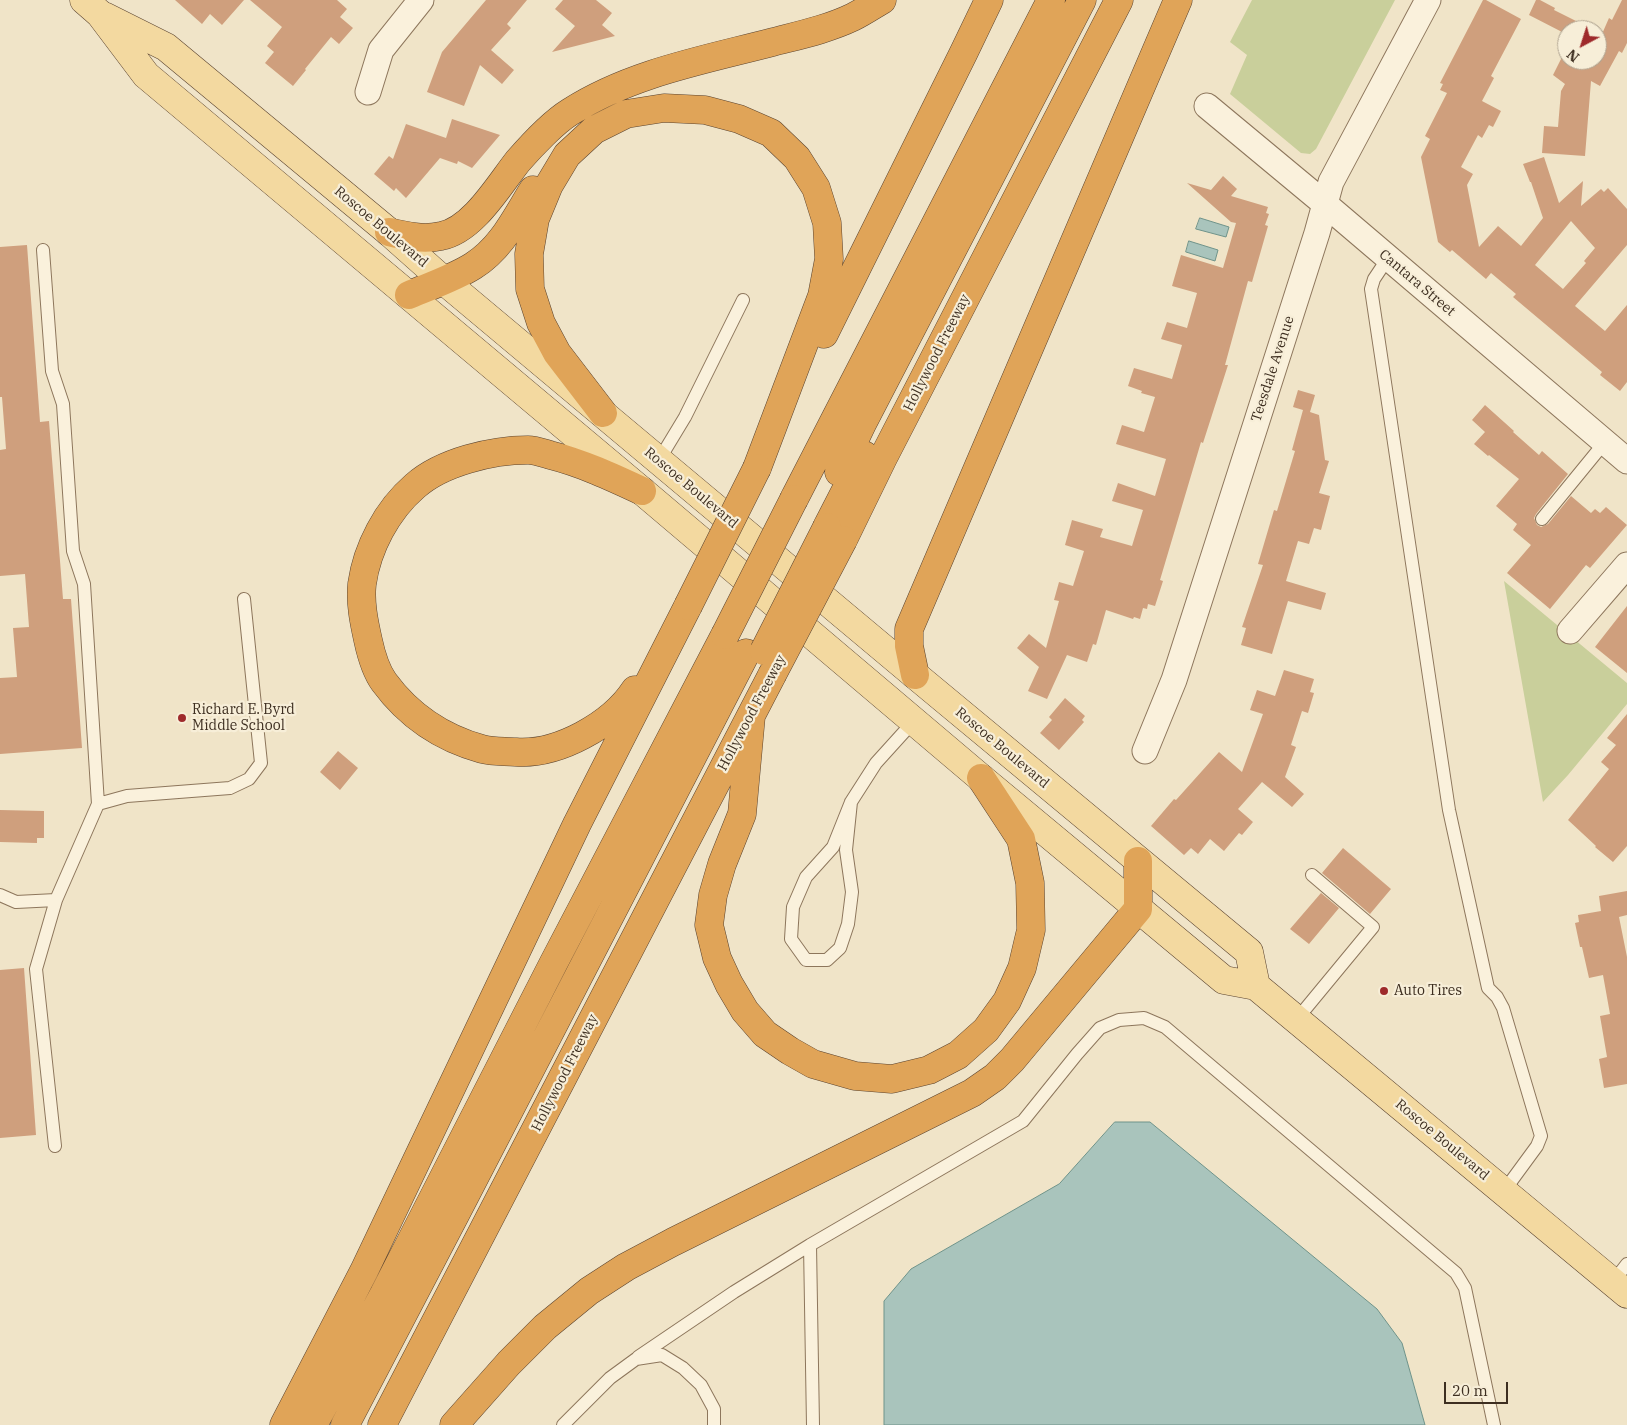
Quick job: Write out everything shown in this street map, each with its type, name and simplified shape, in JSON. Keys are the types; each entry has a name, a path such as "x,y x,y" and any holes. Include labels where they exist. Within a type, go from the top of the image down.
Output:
{"highway":[{"path":"389,232 417,238 442,236 464,225 490,198 519,160 544,135 568,113 601,94 637,79 806,34 852,18 882,0"},
{"path":"284,1425 364,1271 577,824 757,468 989,0"},
{"path":"313,1425 384,1294 553,964 725,636 1051,0"},
{"path":"829,528 863,422 1082,0"},
{"path":"362,1425 397,1362 506,1148 759,664 1101,0"},
{"name":"Hollywood Freeway","path":"382,1425 750,716 759,664 829,528 883,458 1119,0"},
{"path":"915,675 909,646 909,629 1178,0"},
{"path":"409,295 473,266 491,251 511,228 540,178 594,130 626,114 664,108 704,110 739,119 771,133 797,158 816,188 827,223 829,259 822,296 757,468"},
{"path":"567,155 549,185 534,219 529,254 530,288 541,323 557,353 603,413"},
{"path":"642,491 604,473 574,462 530,450 489,453 447,466 415,485 389,514 370,553 362,584 362,617 371,651 384,681 410,711 445,736 484,750 527,753 565,744 603,724 631,696 688,606"},
{"path":"345,1425 455,1215 759,664"},
{"path":"750,716 742,814 722,864 713,895 709,925 718,958 737,997 765,1034 790,1052 813,1064 855,1076 892,1078 929,1070 958,1055 986,1030 1007,1001 1022,968 1031,930 1030,883 1021,839 981,778"},
{"path":"454,1425 510,1363 546,1328 589,1291 626,1267 972,1093 995,1077 1019,1053 1138,910 1138,861"}],"main road":[{"name":"Roscoe Boulevard","path":"92,7 166,46 389,232 443,280 1248,952 1256,986"},
{"name":"Roscoe Boulevard","path":"92,7 146,75 1138,910 1224,980 1256,986 1504,1191 1622,1280"}],"street":[{"path":"368,92 380,50 422,0"},
{"name":"Teesdale Avenue","path":"1145,751 1174,680 1317,233 1331,182 1428,0"},
{"name":"Cantara Street","path":"1207,106 1627,461"},
{"path":"1570,631 1627,565"}],"lane":[{"path":"43,250 52,370 63,404 73,550 84,584 98,804 56,900 36,969 55,1146"},
{"path":"1388,258 1374,279 1370,290 1449,810 1488,988 1497,997 1503,1008 1541,1136 1537,1146 1504,1191"},
{"path":"659,460 685,417 743,300"},
{"path":"1542,518 1605,442"},
{"path":"98,804 127,796 230,788 249,779 261,762 244,599"},
{"path":"851,802 846,850 852,892 848,924 840,948 827,960 806,960 791,939 793,907 806,877 833,847 851,802 876,762 914,721"},
{"path":"1297,1019 1374,927 1312,875"},
{"path":"0,895 16,902 56,900"},
{"path":"563,1425 610,1378 734,1292 810,1245 1023,1121 1100,1028 1119,1020 1144,1018 1165,1027 1456,1273 1465,1288 1494,1425"},
{"path":"810,1245 813,1425"},
{"path":"636,1359 662,1356 683,1368 701,1385 714,1409 714,1425"}],"green space":[{"path":"1252,0 1395,0 1316,149 1310,154 1301,153 1230,94 1247,55 1230,42"},
{"path":"1504,581 1627,683 1627,704 1543,802"}],"water":[{"path":"1200,218 1229,227 1226,237 1196,229"},
{"path":"1189,241 1218,250 1215,261 1186,252"},
{"path":"1115,1122 1150,1122 1377,1309 1402,1343 1425,1425 884,1425 884,1301 911,1269 1059,1184"}],"building":[{"path":"175,0 244,0 222,25 210,14 202,24"},
{"path":"250,0 337,0 347,9 340,17 353,28 339,44 331,37 293,86 265,63 274,52 267,46 282,27"},
{"path":"486,0 527,0 507,24 511,28 491,50 514,70 502,84 480,65 464,106 427,92 442,52"},
{"path":"563,0 596,0 612,13 602,25 615,36 552,52 575,26 555,9"},
{"path":"1483,0 1521,19 1491,76 1494,78 1482,101 1501,111 1493,127 1489,125 1482,138 1478,135 1461,167 1473,174 1467,185 1479,247 1498,226 1521,246 1543,218 1523,164 1544,157 1559,203 1583,181 1581,206 1601,189 1604,192 1608,188 1627,209 1627,245 1575,306 1605,331 1627,305 1627,382 1620,391 1600,375 1602,372 1513,297 1516,294 1491,273 1486,279 1452,250 1450,252 1438,242 1421,157 1430,139 1425,136 1447,93 1440,90 1443,84 1440,83","holes":["1571,221 1595,248 1584,261 1586,263 1563,289 1535,265"]},
{"path":"1536,0 1540,0 1555,8 1554,10 1574,20 1557,20 1557,29 1529,15"},
{"path":"1622,0 1627,0 1627,43 1622,53 1619,51 1600,86 1591,81 1585,156 1542,153 1544,126 1558,127 1561,91 1565,84 1553,75 1557,67 1557,70 1607,70 1607,23 1609,18 1612,20"},
{"path":"452,119 500,135 472,168 458,161 457,164 440,158 406,198 396,188 394,191 374,174 389,156 393,159 406,124 446,138"},
{"path":"1223,176 1237,189 1231,196 1268,207 1266,213 1269,214 1265,225 1268,226 1252,282 1248,281 1225,365 1228,365 1203,443 1201,442 1160,580 1163,581 1155,606 1148,604 1147,609 1143,608 1140,619 1134,617 1133,619 1106,610 1096,645 1093,644 1087,662 1067,655 1047,699 1028,691 1039,667 1017,648 1029,634 1046,648 1059,601 1054,600 1059,582 1073,586 1084,551 1065,545 1072,520 1103,529 1100,537 1132,546 1143,510 1112,501 1118,483 1155,496 1166,459 1116,444 1122,425 1144,432 1155,397 1141,393 1142,391 1128,386 1134,368 1172,379 1182,345 1161,339 1167,322 1187,328 1197,293 1172,286 1181,255 1223,268 1236,223 1231,222 1187,183 1211,190"},
{"path":"27,245 40,422 49,421 63,599 71,599 82,748 0,754 0,678 17,677 13,628 29,627 25,574 0,576 0,450 6,449 2,397 0,397 0,247"},
{"path":"1298,390 1315,395 1310,412 1319,415 1325,460 1329,461 1319,493 1330,496 1321,530 1314,528 1309,544 1298,541 1286,581 1326,593 1321,610 1288,601 1272,654 1241,645 1246,628 1242,627 1263,565 1258,564 1274,510 1277,511 1295,451 1292,450 1303,410 1293,407"},
{"path":"1485,405 1539,455 1542,451 1568,474 1536,514 1534,518 1537,525 1541,527 1548,524 1571,496 1591,513 1595,509 1600,513 1606,507 1627,525 1590,568 1586,565 1550,609 1507,573 1531,545 1513,530 1517,524 1496,506 1519,479 1474,444 1485,432 1472,420"},
{"path":"1627,606 1627,673 1595,647"},
{"path":"1284,670 1314,679 1310,692 1314,693 1308,713 1302,711 1291,745 1296,747 1285,777 1304,794 1292,807 1262,782 1238,809 1253,822 1242,835 1239,833 1224,851 1210,839 1198,854 1191,848 1184,855 1151,826 1219,752 1242,772 1263,714 1250,710 1257,690 1275,696"},
{"path":"1065,698 1085,716 1082,720 1084,722 1059,750 1040,733 1052,720 1049,717"},
{"path":"1627,714 1627,846 1613,862 1568,820 1609,769 1601,762 1616,745 1607,738"},
{"path":"338,751 358,768 340,790 320,772"},
{"path":"0,810 44,811 44,838 37,838 37,843 0,842"},
{"path":"1343,848 1391,889 1370,914 1322,873"},
{"path":"1627,891 1627,915 1619,917 1627,957 1627,1084 1604,1088 1599,1059 1607,1057 1600,1016 1610,1014 1603,975 1589,978 1575,923 1579,922 1578,915 1601,911 1599,896"},
{"path":"1321,893 1339,908 1309,944 1290,929"},
{"path":"24,968 36,1135 0,1138 0,970"}],"place":[{"name":"Richard E. Byrd Middle School","path":"182,718"},
{"name":"Auto Tires","path":"1384,991"}]}
